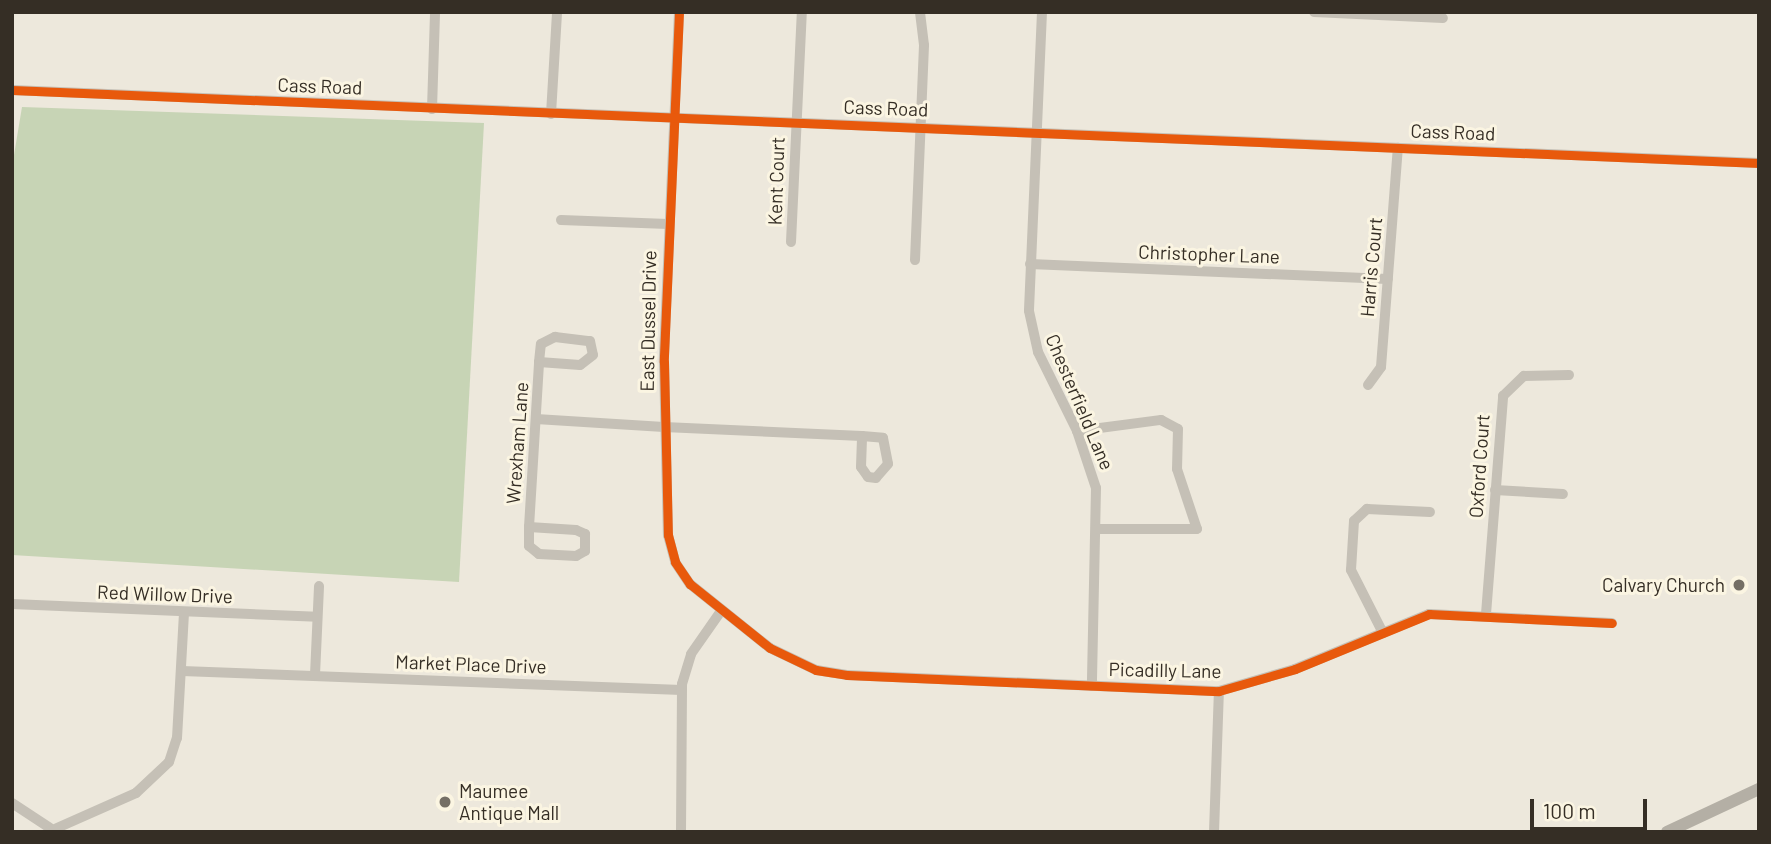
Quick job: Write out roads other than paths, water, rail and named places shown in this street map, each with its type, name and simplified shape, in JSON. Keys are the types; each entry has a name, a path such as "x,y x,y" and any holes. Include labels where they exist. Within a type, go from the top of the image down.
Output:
{"main road":[{"path":"1667,832 1759,789"}],"street":[{"path":"432,109 435,12"},
{"path":"551,114 557,12"},
{"name":"East Dussel Drive","path":"679,12 668,224 663,427 671,551 690,584 721,611"},
{"name":"Kent Court","path":"791,242 802,12"},
{"path":"915,260 924,45 920,12"},
{"name":"Chesterfield Lane","path":"1042,12 1029,311 1038,352 1077,432 1093,474 1098,528 1092,686"},
{"path":"1314,12 1443,18"},
{"name":"Cass Road","path":"16,91 1759,163"},
{"name":"Harris Court","path":"1368,385 1381,367 1398,148"},
{"path":"561,220 668,224"},
{"name":"Christopher Lane","path":"1030,264 1388,279"},
{"name":"Wrexham Lane","path":"529,527 576,530 584,534 585,551 576,556 539,554 529,546 529,527 539,362 546,338 583,338 594,348 587,363 539,362"},
{"name":"Oxford Court","path":"1486,614 1501,404 1508,388 1524,376 1569,375"},
{"path":"536,419 862,436"},
{"path":"1077,432 1170,422 1178,429 1177,469 1197,528 1098,528"},
{"path":"1495,490 1563,494"},
{"path":"1383,633 1351,570 1354,521 1367,509 1430,512"},
{"path":"315,675 319,586"},
{"name":"Red Willow Drive","path":"12,604 317,617"},
{"path":"681,832 682,690 691,654 721,611"},
{"name":"Picadilly Lane","path":"721,611 770,648 829,673 1219,691 1295,669 1429,614 1486,614 1612,623"},
{"path":"12,803 49,830 136,793 169,762 177,738 184,612"},
{"name":"Market Place Drive","path":"182,671 682,690"},
{"path":"1214,832 1219,691"}],"place":[{"name":"Calvary Church","path":"1739,585"},
{"name":"Maumee Antique Mall","path":"445,802"}]}
